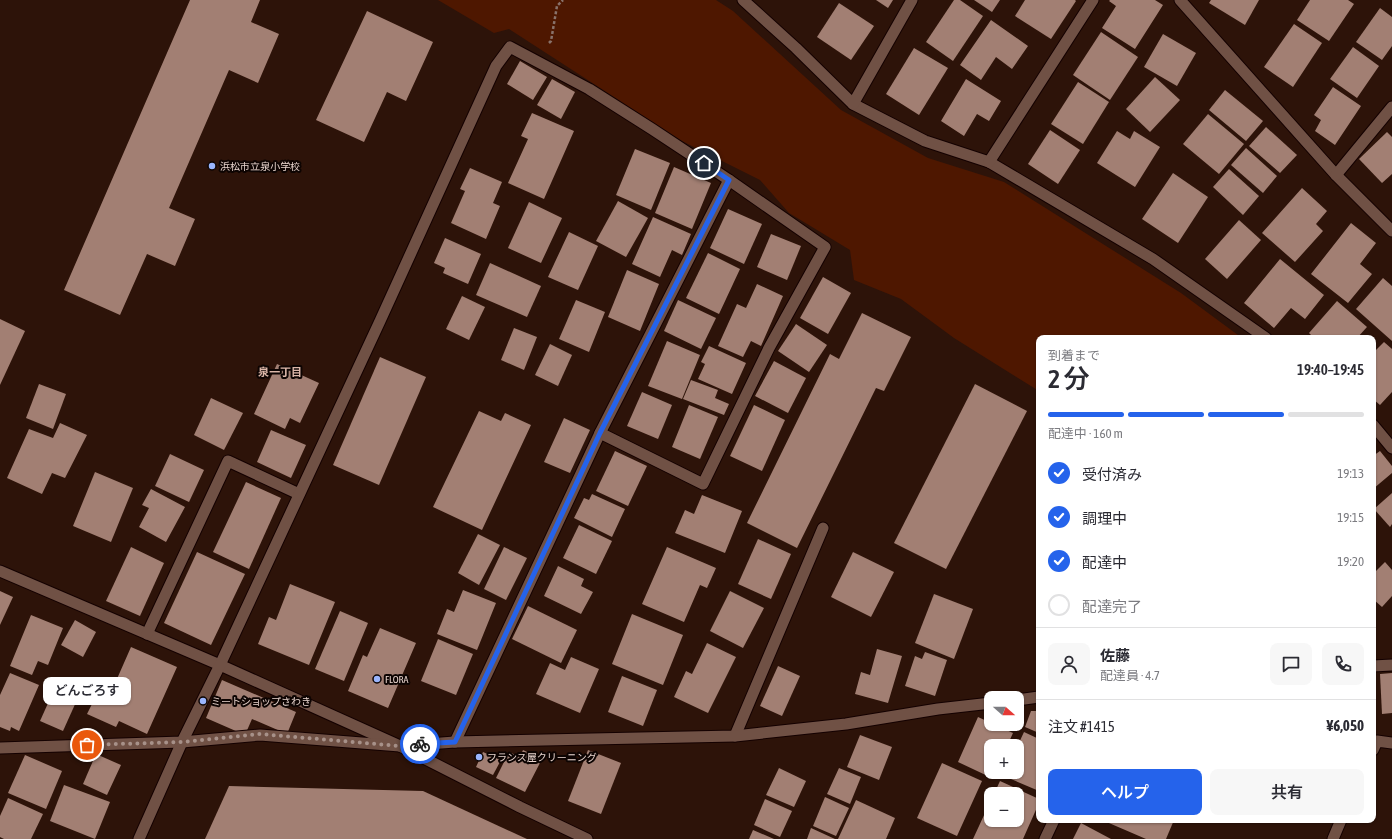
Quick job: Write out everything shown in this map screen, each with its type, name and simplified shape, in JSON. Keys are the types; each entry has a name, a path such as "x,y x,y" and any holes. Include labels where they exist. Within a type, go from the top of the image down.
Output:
{"street":[{"path":"743,0 796,48 853,104 925,141 989,162 1152,259 1262,335"},
{"path":"853,104 912,0"},
{"path":"989,162 1093,0"},
{"path":"1180,0 1336,175 1392,231"},
{"path":"139,839 182,742 220,665 496,66 510,48 588,89 729,180 826,247 769,348 703,484 600,433"},
{"path":"1336,175 1392,107"},
{"path":"455,742 600,433 729,180"},
{"path":"1376,429 1392,448"},
{"path":"147,634 228,461 299,494"},
{"path":"735,736 823,528"},
{"path":"0,572 220,665 400,746 587,839"},
{"path":"1376,666 1392,665"},
{"path":"1024,699 1036,697"},
{"path":"0,748 182,742 260,734 400,746 455,742 735,736 846,724 938,709 984,704"},
{"path":"1376,743 1377,741 1392,743"},
{"path":"1045,839 1053,823"},
{"path":"1332,839 1340,823"}],"path":[{"path":"530,58 552,41 557,6 563,0"}],"shaded area":[{"path":"438,0 716,0 733,11 841,110 928,158 1004,182 1181,293 1238,335 1036,335 1036,389 954,338 901,299 854,280 850,250 789,213 760,180 682,141 509,29 494,33"}],"building":[{"path":"190,0 260,0 251,22 279,34 258,83 229,70 169,208 195,219 175,266 147,254 120,315 64,290"},
{"path":"876,0 893,0 888,8"},
{"path":"954,0 960,0 983,16 953,61 926,42"},
{"path":"974,0 1000,0 992,12"},
{"path":"1025,0 1076,1 1051,39 1015,16"},
{"path":"1155,0 1163,5 1135,49 1102,28 1116,6 1109,1"},
{"path":"1211,0 1259,0 1245,25 1209,3"},
{"path":"1310,0 1348,0 1354,4 1329,41 1297,20"},
{"path":"839,3 874,26 851,60 817,37"},
{"path":"1380,8 1392,17 1392,46 1382,60 1356,42"},
{"path":"367,11 433,42 406,101 387,92 364,142 316,120"},
{"path":"991,20 1028,46 1012,69 996,57 981,80 960,65"},
{"path":"1294,24 1322,43 1293,87 1264,67"},
{"path":"1101,32 1138,57 1110,100 1073,75"},
{"path":"1163,34 1196,53 1177,86 1144,67"},
{"path":"1353,47 1379,66 1357,98 1330,79"},
{"path":"914,48 948,68 919,115 886,94"},
{"path":"520,61 547,77 533,100 507,84"},
{"path":"1155,77 1180,100 1150,132 1126,109"},
{"path":"552,79 575,92 561,119 537,105"},
{"path":"966,79 1001,101 989,121 977,114 964,136 941,121"},
{"path":"1078,82 1109,102 1083,144 1051,124"},
{"path":"1333,87 1361,106 1335,145 1315,131 1321,120 1314,115"},
{"path":"1225,90 1263,121 1246,141 1209,110"},
{"path":"532,113 574,131 544,199 508,183 528,139 521,136"},
{"path":"1208,114 1244,144 1219,174 1183,144"},
{"path":"1266,127 1297,155 1280,173 1249,146"},
{"path":"1050,130 1080,150 1058,184 1028,164"},
{"path":"1117,131 1130,139 1134,131 1160,147 1135,187 1097,163"},
{"path":"1387,132 1392,137 1392,174 1382,183 1359,159"},
{"path":"1246,148 1277,176 1263,193 1231,165"},
{"path":"635,149 670,163 651,210 616,195"},
{"path":"674,167 711,183 692,229 655,213"},
{"path":"470,168 502,182 493,203 500,206 486,239 451,223 465,191 460,189"},
{"path":"1229,169 1259,196 1243,215 1213,187"},
{"path":"1173,173 1208,197 1178,243 1142,219"},
{"path":"1302,188 1327,211 1316,224 1323,231 1295,262 1262,233"},
{"path":"618,201 648,218 626,257 596,241"},
{"path":"529,202 562,218 541,263 508,248"},
{"path":"728,209 762,224 744,264 710,248"},
{"path":"653,217 691,234 682,255 672,250 660,277 632,264"},
{"path":"1239,220 1261,240 1227,279 1205,259"},
{"path":"1351,223 1376,243 1360,264 1372,274 1348,303 1311,274"},
{"path":"569,232 598,246 578,290 548,277"},
{"path":"771,234 801,246 787,280 757,267"},
{"path":"445,238 481,254 468,284 443,273 445,268 434,263"},
{"path":"708,253 740,269 719,314 686,298"},
{"path":"1280,259 1324,295 1305,319 1291,308 1274,328 1244,303"},
{"path":"490,263 541,286 527,317 476,295"},
{"path":"627,270 659,284 640,331 608,317"},
{"path":"823,277 851,293 828,334 800,318"},
{"path":"1383,278 1392,286 1392,341 1356,309"},
{"path":"757,284 783,296 761,346 751,341 743,357 718,346 737,304 746,308"},
{"path":"462,296 485,307 469,340 446,329"},
{"path":"576,300 605,312 589,352 559,339"},
{"path":"678,300 716,318 701,349 664,331"},
{"path":"1337,301 1367,327 1360,335 1311,335 1309,333"},
{"path":"862,313 911,337 884,391 876,388 797,548 747,523 830,354 839,359"},
{"path":"0,319 25,331 0,385"},
{"path":"796,324 827,345 809,372 778,351"},
{"path":"514,328 537,337 524,370 501,360"},
{"path":"667,341 700,355 682,399 648,386"},
{"path":"1384,342 1392,349 1392,392 1380,405 1376,402 1376,350"},
{"path":"550,344 572,355 558,386 535,375"},
{"path":"709,346 746,363 732,394 698,379 705,364 701,362"},
{"path":"380,357 426,377 379,485 333,465"},
{"path":"774,361 806,378 788,413 755,396"},
{"path":"277,364 319,383 300,423 290,418 285,429 254,414"},
{"path":"691,380 718,390 715,398 729,404 724,415 683,399"},
{"path":"39,384 66,394 53,429 26,418"},
{"path":"975,384 1027,411 946,569 894,543"},
{"path":"642,392 672,405 658,439 627,426"},
{"path":"211,398 243,413 224,450 194,435"},
{"path":"689,405 718,417 700,459 672,447"},
{"path":"754,405 785,420 762,471 730,456"},
{"path":"479,411 501,421 505,413 531,425 482,530 433,507"},
{"path":"564,418 590,430 570,473 544,462"},
{"path":"60,423 87,435 65,478 52,473 42,494 7,478 29,429 53,438"},
{"path":"271,430 306,445 291,478 257,462"},
{"path":"615,451 647,466 628,506 596,491"},
{"path":"1380,451 1392,466 1392,473 1376,486 1376,454"},
{"path":"170,454 204,470 189,502 155,486"},
{"path":"95,472 133,488 111,542 73,526"},
{"path":"246,482 281,498 249,569 213,552"},
{"path":"151,489 185,507 166,542 139,527 149,508 142,505"},
{"path":"1392,493 1392,524 1390,527 1376,511 1376,507"},
{"path":"592,494 625,509 612,537 574,518 584,498 589,500"},
{"path":"702,495 742,511 725,553 675,533 685,510 694,514"},
{"path":"579,525 612,541 596,574 563,558"},
{"path":"478,534 500,545 479,585 458,573"},
{"path":"758,539 791,554 771,599 738,584"},
{"path":"131,547 164,563 140,616 106,601"},
{"path":"504,547 527,558 506,600 484,589"},
{"path":"667,547 716,568 707,588 700,585 684,622 642,604"},
{"path":"197,552 245,574 211,645 164,623"},
{"path":"853,552 894,572 871,617 831,597"},
{"path":"1385,562 1392,570 1392,596 1382,607 1376,602 1376,571"},
{"path":"558,566 584,579 581,586 593,592 581,614 544,596"},
{"path":"290,584 335,602 309,665 258,644 269,617 276,620"},
{"path":"463,590 496,603 477,650 437,634 447,609 454,612"},
{"path":"0,591 13,597 0,625"},
{"path":"730,591 764,608 743,648 710,631"},
{"path":"934,594 973,609 954,659 915,643"},
{"path":"528,606 577,630 561,663 512,639"},
{"path":"340,611 368,623 344,681 315,669"},
{"path":"632,614 683,635 663,685 612,664"},
{"path":"31,615 63,628 48,665 38,661 32,675 10,666"},
{"path":"75,620 96,632 83,657 61,645"},
{"path":"380,628 416,643 388,708 348,691 363,655 367,657"},
{"path":"438,639 473,654 456,695 421,681"},
{"path":"707,643 736,657 708,713 674,697 686,671 692,674"},
{"path":"131,647 177,667 147,734 119,721 116,727 87,714 98,692 109,697"},
{"path":"877,649 902,656 888,703 855,694 861,672 870,675"},
{"path":"925,652 947,660 935,696 905,686 915,656 922,659"},
{"path":"571,657 599,669 580,713 536,694 550,663 565,670"},
{"path":"778,666 800,676 782,716 760,706"},
{"path":"10,673 39,685 19,731 11,727 10,731 0,727 0,695"},
{"path":"1392,673 1392,713 1382,714 1380,674"},
{"path":"622,676 657,690 643,726 608,712"},
{"path":"222,680 296,712 287,734 252,719 245,735 206,718"},
{"path":"58,681 81,691 63,731 40,721"},
{"path":"1031,711 1036,711 1036,732 1025,727"},
{"path":"978,717 984,720 984,731 1009,731 1013,733 1010,739 984,739 984,774 958,762"},
{"path":"1024,732 1036,738 1036,790 1011,779 1024,779 1024,739 1021,739"},
{"path":"860,735 892,747 879,780 847,767"},
{"path":"523,750 542,759 525,792 496,778 509,752 520,757"},
{"path":"588,750 621,763 601,814 568,801"},
{"path":"483,752 501,760 493,775 476,767"},
{"path":"96,754 121,765 107,795 83,784"},
{"path":"25,755 62,771 46,809 8,793"},
{"path":"942,763 982,781 957,836 917,818"},
{"path":"779,768 806,781 794,807 766,795"},
{"path":"839,768 861,777 850,804 827,794"},
{"path":"1000,781 1013,787 997,787"},
{"path":"64,785 110,802 95,839 50,821"},
{"path":"229,786 423,791 527,839 205,839"},
{"path":"1024,792 1036,798 1036,810 1023,839 973,839 984,815 984,827 1024,827"},
{"path":"825,797 849,808 836,836 813,826"},
{"path":"8,798 43,814 31,839 4,839 0,837 0,816"},
{"path":"765,799 792,811 780,837 754,825"},
{"path":"856,800 895,818 886,839 838,839"},
{"path":"1081,823 1111,839 1073,839"},
{"path":"1109,823 1173,823 1166,839 1146,839"},
{"path":"811,828 835,839 807,839"},
{"path":"753,830 774,839 749,839"}],"way so far":[{"path":"87,745 182,742 260,734 400,746 420,744"}],"place":[{"name":"浜松市立泉小学校","path":"212,166"},
{"name":"FLORA","path":"377,679"},
{"name":"ミートショップさわき","path":"203,701"},
{"name":"どんごろす","path":"87,745"},
{"name":"フランス屋クリーニング","path":"479,757"}],"district":[{"name":"泉一丁目","path":"280,372"}],"route":[{"path":"420,744 455,742 600,433 729,180 704,163"}]}
